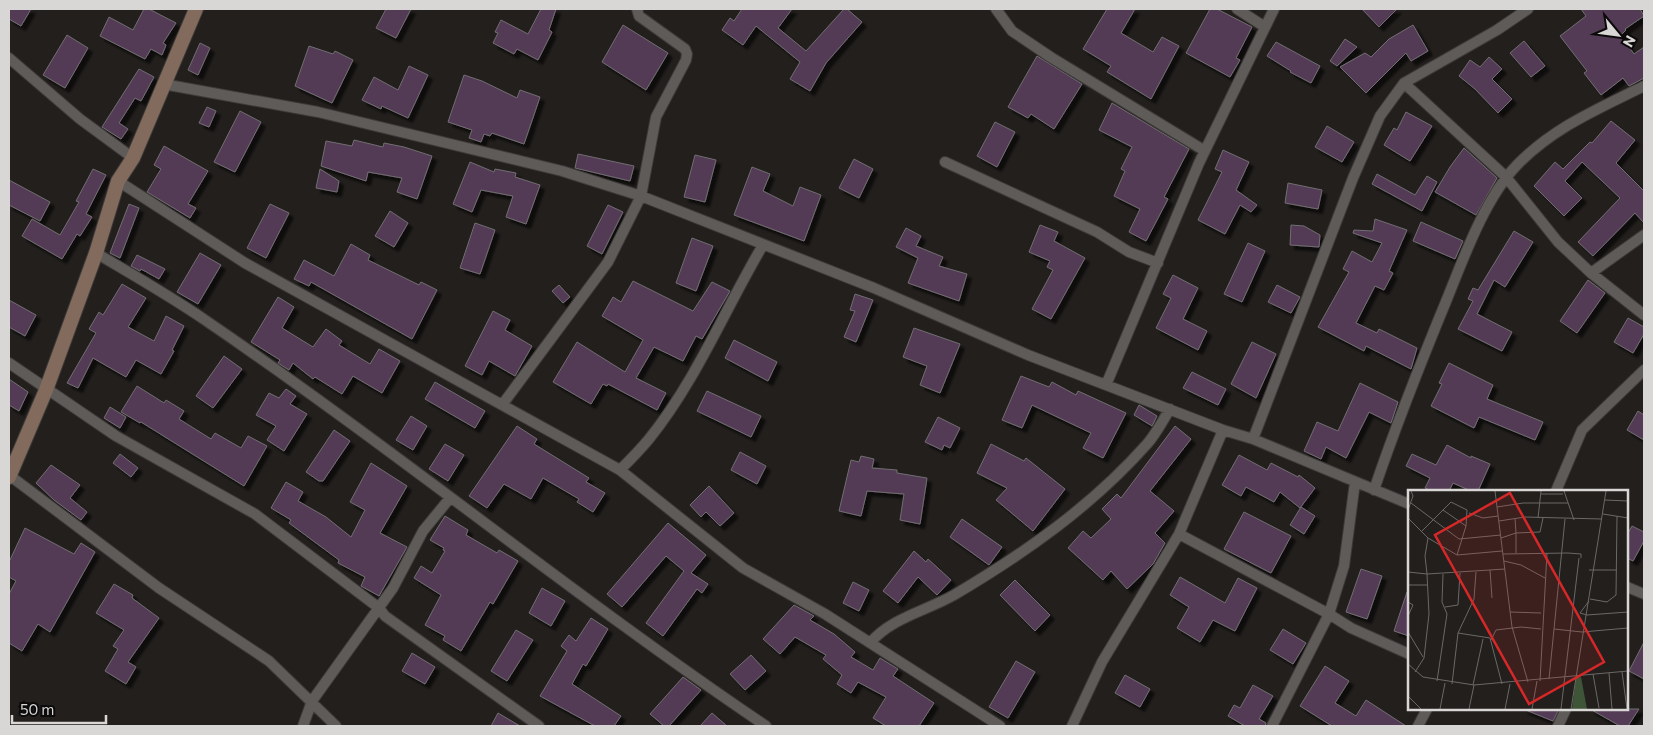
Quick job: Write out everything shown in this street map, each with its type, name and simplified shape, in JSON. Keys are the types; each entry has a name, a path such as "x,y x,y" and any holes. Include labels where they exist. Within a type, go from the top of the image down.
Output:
{"street":[{"path":"196,9 133,158 118,181 96,253 46,390 9,476 159,588 269,661 336,726"},
{"path":"502,404 608,262 641,196 656,117 686,60 687,54 685,49 639,16 637,9"},
{"path":"996,9 1012,31 1060,63 1205,151"},
{"path":"1236,9 1265,27"},
{"path":"1106,385 1205,151 1274,9"},
{"path":"1253,439 1353,178 1380,116 1404,83 1497,30 1528,9"},
{"path":"9,58 80,119 133,158"},
{"path":"1404,83 1506,177 1558,242 1591,273 1644,314"},
{"path":"163,84 318,112 440,140 562,171 641,196 874,288 1028,355 1223,430 1253,439 1408,504"},
{"path":"1374,490 1416,373 1476,229 1506,177 1559,129 1644,86"},
{"path":"945,162 1097,232 1129,252 1158,263"},
{"path":"118,181 245,263 620,470 743,568 825,614 1000,726"},
{"path":"1591,273 1644,235"},
{"path":"620,470 649,440 684,388 734,294 763,245"},
{"path":"96,253 204,320 450,498 571,589 766,726"},
{"path":"9,363 116,436 255,514 379,608 385,616 539,726"},
{"path":"1556,490 1582,430 1644,370"},
{"path":"870,643 886,628 934,607 1007,564 1069,520 1148,443 1170,409"},
{"path":"1072,726 1102,662 1178,534 1223,430"},
{"path":"1272,726 1330,614 1344,566 1355,482"},
{"path":"303,726 312,701 403,572 423,532 450,498"},
{"path":"1178,534 1330,614 1351,628 1408,654"},
{"path":"1628,587 1644,594"},
{"path":"1418,726 1426,710"},
{"path":"1558,726 1566,710"}],"building":[{"path":"9,9 31,9 21,26 9,19"},
{"path":"144,9 149,9 176,23 163,43 166,45 162,55 151,49 145,59 100,36 109,17 133,30"},
{"path":"386,9 411,9 396,38 376,28"},
{"path":"541,9 556,9 549,30 552,32 538,60 517,49 514,54 493,43 498,33 495,32 501,20 528,34"},
{"path":"742,9 792,9 778,28 806,51 844,9 847,9 862,22 826,63 810,91 790,79 800,62 756,26 743,45 722,30 730,18 734,21"},
{"path":"1107,9 1135,9 1121,33 1153,52 1162,37 1179,46 1151,99 1107,72 1111,66 1083,49"},
{"path":"1210,9 1217,9 1252,27 1236,58 1240,60 1230,77 1186,53"},
{"path":"1362,9 1397,9 1379,27"},
{"path":"1581,9 1640,9 1644,16 1625,29 1621,35 1634,54 1644,47 1644,78 1629,86 1623,78 1601,95 1584,73 1587,71 1560,36 1586,16"},
{"path":"623,25 668,53 646,90 602,62"},
{"path":"1413,25 1428,51 1411,61 1406,53 1366,93 1340,67 1365,53 1371,57 1389,39"},
{"path":"67,35 88,48 65,88 43,75"},
{"path":"1345,39 1357,47 1337,66 1330,61"},
{"path":"1524,41 1545,66 1531,77 1510,53"},
{"path":"1276,42 1320,66 1311,83 1290,72 1267,56"},
{"path":"200,43 210,48 198,75 188,70"},
{"path":"309,46 333,54 335,51 353,60 332,103 295,86"},
{"path":"1037,56 1082,84 1054,129 1031,114 1028,118 1008,107"},
{"path":"1489,57 1502,69 1492,79 1512,99 1498,113 1475,89 1459,76 1470,60 1480,67"},
{"path":"409,66 428,75 408,118 382,106 381,109 362,100 374,77 398,90"},
{"path":"139,69 154,77 141,101 135,98 119,123 128,129 121,139 102,127"},
{"path":"464,75 482,81 517,98 520,90 540,97 524,144 492,133 490,136 484,134 481,142 469,138 472,130 448,122"},
{"path":"1112,103 1189,149 1164,197 1168,199 1146,241 1129,232 1140,209 1114,196 1125,171 1121,169 1132,147 1099,130"},
{"path":"207,107 216,111 209,127 199,123"},
{"path":"240,111 261,122 235,172 214,162"},
{"path":"1406,112 1432,126 1410,161 1384,145 1394,128 1397,130"},
{"path":"1611,121 1635,140 1616,163 1644,191 1644,223 1635,213 1593,256 1578,242 1620,198 1582,162 1565,181 1582,198 1564,216 1534,186 1555,162 1563,169 1590,142 1592,143"},
{"path":"995,122 1015,132 997,167 977,156"},
{"path":"1327,126 1354,142 1342,162 1315,147"},
{"path":"354,140 383,147 384,143 404,147 432,156 417,199 397,192 402,178 368,172 366,181 321,166 326,141 352,146"},
{"path":"164,146 208,171 188,204 196,208 190,218 147,192 161,169 154,165"},
{"path":"1464,148 1497,178 1476,215 1435,192"},
{"path":"1223,150 1249,162 1236,190 1257,205 1251,212 1240,205 1225,234 1198,220 1222,172 1215,169"},
{"path":"578,154 634,166 630,181 575,168"},
{"path":"695,155 716,160 705,202 684,197"},
{"path":"854,159 873,169 859,198 839,188"},
{"path":"470,162 494,172 495,169 516,173 515,177 540,185 526,224 506,217 513,196 481,190 472,212 453,204"},
{"path":"752,167 770,174 763,191 793,206 800,187 821,195 804,241 734,215"},
{"path":"93,169 106,175 86,214 92,217 80,236 77,234 62,259 22,236 32,219 60,235 79,202 76,201"},
{"path":"320,169 339,181 337,192 316,188"},
{"path":"1377,174 1415,195 1427,176 1437,182 1422,211 1372,184"},
{"path":"9,180 50,202 40,221 9,205"},
{"path":"1288,183 1322,190 1318,209 1285,203"},
{"path":"129,204 139,208 120,258 110,253"},
{"path":"270,204 289,213 266,258 247,248"},
{"path":"608,205 623,212 602,254 587,246"},
{"path":"390,211 408,223 394,247 375,236"},
{"path":"1375,219 1407,230 1389,271 1393,273 1384,290 1375,286 1356,323 1377,333 1379,329 1417,348 1411,369 1366,346 1364,351 1318,327 1349,272 1343,269 1352,251 1372,262 1382,243 1353,233 1354,230 1373,231"},
{"path":"1421,222 1463,241 1455,259 1413,241"},
{"path":"475,223 495,230 480,274 460,268"},
{"path":"1040,225 1058,232 1054,241 1085,258 1051,319 1032,309 1053,270 1047,267 1050,261 1029,252"},
{"path":"1291,225 1304,226 1320,235 1319,247 1290,245"},
{"path":"906,228 921,236 916,246 943,257 939,266 967,274 959,301 908,283 918,258 896,247"},
{"path":"1514,231 1533,242 1505,287 1494,280 1477,314 1512,332 1502,351 1458,329 1473,301 1468,299 1473,288 1478,290"},
{"path":"692,238 713,246 696,291 676,283"},
{"path":"1248,243 1265,251 1242,302 1224,294"},
{"path":"351,244 370,255 368,260 419,285 421,282 437,290 412,339 311,282 309,286 294,279 304,260 334,276"},
{"path":"200,253 221,265 198,304 177,292"},
{"path":"137,255 165,269 159,279 131,266"},
{"path":"1173,275 1198,288 1183,319 1207,331 1198,350 1156,328 1171,298 1163,294"},
{"path":"1588,280 1605,293 1577,333 1560,321"},
{"path":"633,281 693,311 712,282 730,291 702,339 696,336 683,361 654,347 636,378 666,393 657,410 608,384 607,386 603,384 591,404 553,382 577,342 625,372 643,340 602,316 613,297 621,302"},
{"path":"122,284 146,298 128,327 154,341 166,316 184,326 172,350 174,351 161,374 136,360 126,377 93,358 78,388 67,383 96,333 89,329 99,312 103,315"},
{"path":"559,285 570,297 563,303 552,291"},
{"path":"1277,285 1300,297 1291,313 1268,302"},
{"path":"855,294 873,300 856,342 844,337 855,311 850,310"},
{"path":"278,297 294,307 282,328 313,347 326,329 342,341 339,345 370,364 379,349 400,361 382,393 353,376 342,394 315,377 313,379 293,363 289,370 278,363 280,360 251,342"},
{"path":"9,300 36,315 25,336 9,327"},
{"path":"493,311 510,320 505,330 532,346 515,376 489,361 482,375 465,366"},
{"path":"1628,318 1644,327 1644,334 1633,353 1614,342"},
{"path":"914,328 960,344 940,393 920,385 927,366 903,357"},
{"path":"734,340 777,362 768,381 725,358"},
{"path":"1252,342 1276,354 1256,398 1231,384"},
{"path":"224,356 242,369 213,408 196,396"},
{"path":"1449,363 1493,385 1487,399 1543,422 1535,440 1479,417 1474,428 1431,406 1442,384 1439,383"},
{"path":"1192,372 1226,389 1218,405 1183,388"},
{"path":"1021,376 1049,387 1052,382 1076,395 1078,391 1126,413 1103,458 1083,448 1091,433 1032,405 1022,428 1002,420"},
{"path":"9,379 28,392 19,411 9,405"},
{"path":"435,382 485,411 475,428 425,399"},
{"path":"1360,383 1398,402 1391,423 1369,412 1346,458 1326,447 1321,459 1304,451 1317,422 1338,431"},
{"path":"137,386 164,403 166,400 184,411 179,419 211,439 215,433 241,448 248,436 267,446 244,486 141,422 121,412"},
{"path":"286,389 296,396 290,404 307,414 284,451 267,440 276,426 256,415 269,393 279,398"},
{"path":"707,391 761,416 751,437 697,411"},
{"path":"1139,405 1157,416 1152,426 1134,415"},
{"path":"110,407 126,417 120,428 104,418"},
{"path":"1638,411 1644,415 1644,440 1627,430"},
{"path":"411,416 427,426 413,450 396,440"},
{"path":"938,417 960,428 950,448 944,445 942,450 925,442"},
{"path":"517,426 537,439 534,444 589,478 586,482 605,493 593,512 577,502 579,499 543,478 531,499 504,484 487,508 469,496"},
{"path":"1175,426 1191,439 1150,491 1174,511 1155,533 1165,543 1153,564 1127,589 1111,571 1103,580 1068,548 1083,531 1091,538 1111,519 1102,509 1117,494 1121,498"},
{"path":"334,430 350,441 323,481 319,481 306,472"},
{"path":"445,444 464,455 448,481 429,469"},
{"path":"991,444 1024,461 1026,458 1065,489 1033,531 996,500 1007,488 977,473"},
{"path":"1447,445 1471,458 1471,456 1490,464 1478,490 1469,490 1453,483 1450,490 1430,490 1425,488 1430,478 1406,466 1412,454 1436,465"},
{"path":"740,452 766,466 757,484 731,470"},
{"path":"120,454 138,468 131,477 113,463"},
{"path":"1239,455 1267,470 1271,463 1298,477 1299,475 1315,488 1300,508 1280,492 1274,502 1246,487 1241,496 1222,485"},
{"path":"861,456 874,459 872,468 897,470 897,473 927,478 920,524 900,520 904,494 867,491 861,516 839,511 851,460 859,462"},
{"path":"371,463 407,486 380,533 407,547 379,596 361,586 365,577 338,563 339,560 289,523 291,520 271,508 286,482 303,492 298,501 326,517 351,537 365,510 350,502"},
{"path":"51,465 80,485 70,498 87,512 81,520 54,500 36,483"},
{"path":"709,486 734,513 720,526 706,512 701,517 690,505"},
{"path":"1301,507 1315,516 1304,534 1290,525"},
{"path":"1244,512 1291,536 1271,573 1224,549"},
{"path":"445,516 468,530 466,535 497,553 499,550 518,561 493,604 490,602 461,651 443,640 445,636 425,625 441,595 414,578 421,566 432,573 445,551 443,550 444,548 430,540"},
{"path":"962,519 1002,547 989,565 950,537"},
{"path":"668,523 706,555 691,573 708,584 702,593 697,589 663,636 646,623 684,571 666,556 622,607 607,594"},
{"path":"1632,526 1644,532 1644,541 1633,561 1628,558 1628,533"},
{"path":"25,528 74,554 81,543 95,552 50,632 38,624 22,651 9,643 9,594 16,581 9,577 9,562"},
{"path":"914,551 926,562 928,559 951,580 937,595 918,577 898,603 883,591"},
{"path":"1361,569 1382,576 1367,619 1346,612"},
{"path":"1180,577 1225,603 1238,578 1257,588 1235,631 1213,620 1200,642 1177,628 1189,607 1170,595"},
{"path":"1015,580 1050,615 1035,631 1000,595"},
{"path":"853,582 869,590 859,611 843,603"},
{"path":"114,584 133,595 132,598 159,618 128,662 136,667 126,684 105,671 118,649 113,646 124,630 96,613"},
{"path":"542,588 565,601 551,626 529,613"},
{"path":"1407,592 1408,592 1408,636 1394,631"},
{"path":"794,605 814,616 810,620 834,634 855,652 851,657 873,670 880,658 898,669 893,676 934,703 919,726 886,726 873,718 886,697 858,682 851,693 837,684 842,675 823,659 826,655 795,637 780,654 763,639"},
{"path":"591,618 608,629 586,666 583,664 572,684 621,716 614,726 595,726 540,696 567,651 561,646 569,635 576,641"},
{"path":"1283,629 1306,643 1293,664 1270,650"},
{"path":"516,630 533,640 507,681 491,671"},
{"path":"1644,642 1644,679 1629,671"},
{"path":"412,653 435,667 425,684 402,671"},
{"path":"751,655 766,671 745,690 730,674"},
{"path":"1016,661 1035,672 1008,718 989,707"},
{"path":"1325,666 1349,681 1335,703 1356,716 1366,700 1406,726 1332,726 1300,706"},
{"path":"1125,675 1150,689 1140,707 1115,693"},
{"path":"683,677 701,690 669,726 664,726 650,714"},
{"path":"1253,685 1273,696 1259,719 1266,723 1265,726 1245,726 1228,716 1234,705 1240,708"},
{"path":"1639,709 1628,726 1620,726 1592,710"},
{"path":"1526,710 1558,710 1553,721"},
{"path":"498,713 520,726 491,726"},
{"path":"712,713 727,726 700,726"}]}
